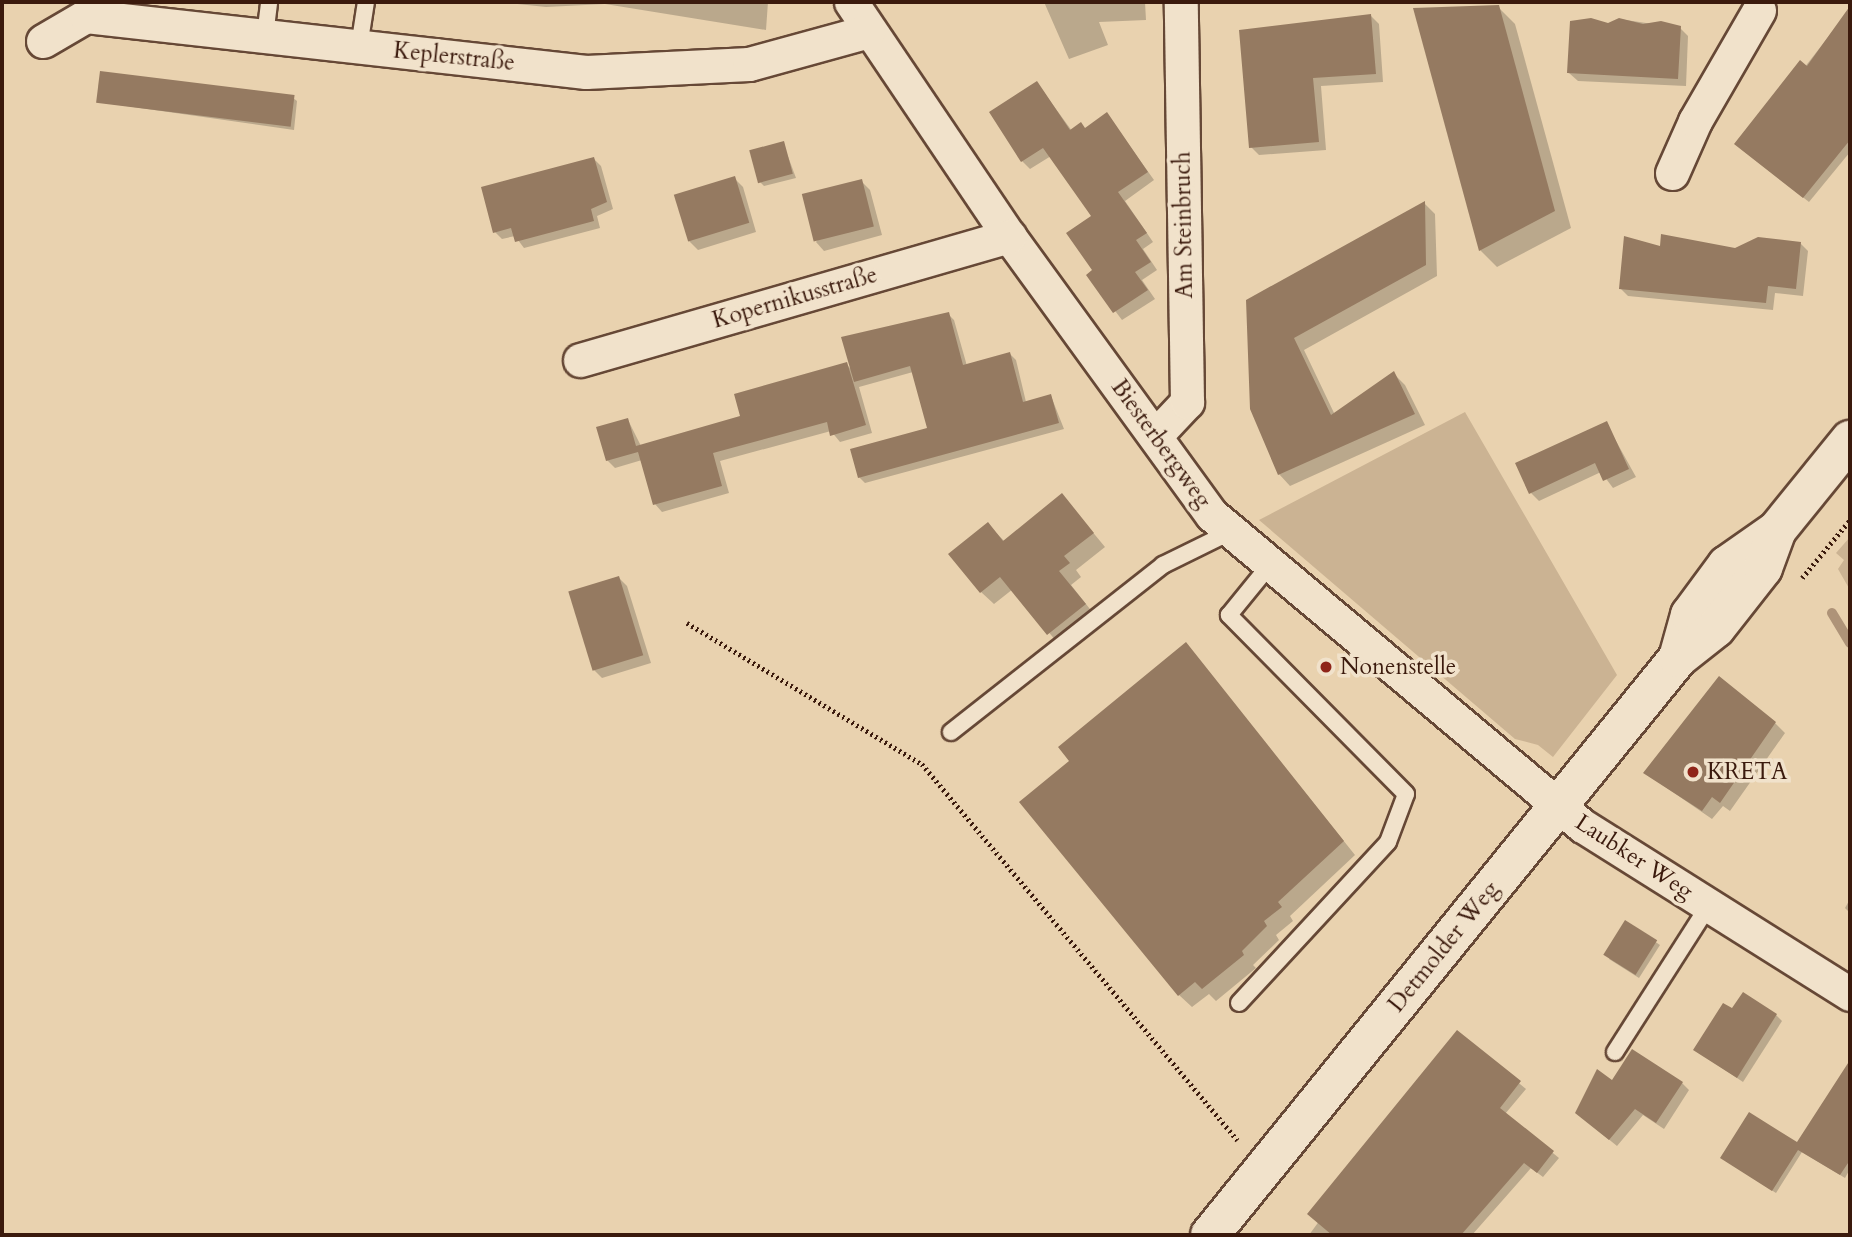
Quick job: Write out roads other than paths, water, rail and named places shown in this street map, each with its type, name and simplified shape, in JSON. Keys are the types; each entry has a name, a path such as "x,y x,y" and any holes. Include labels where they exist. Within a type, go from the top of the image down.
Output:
{"street":[{"name":"Biesterbergweg","path":"850,2 1009,236 1212,515 1269,566 1559,807"},
{"name":"Am Steinbruch","path":"1155,436 1187,402 1181,2"},
{"path":"1672,173 1695,121 1756,4"},
{"name":"Keplerstraße","path":"43,41 86,16 586,72 748,64 869,31"},
{"name":"Kopernikusstraße","path":"580,360 1009,236"},
{"name":"Detmolder Weg","path":"1210,1235 1678,658 1690,615 1727,565 1777,530 1850,440"},
{"name":"Laubker Weg","path":"1559,807 1850,994"}],"lane":[{"path":"265,36 269,2"},
{"path":"359,47 366,2"},
{"path":"951,732 1163,565 1230,532"},
{"path":"1239,1003 1388,842 1406,794 1229,615 1269,566"},
{"name":"Laubker Weg","path":"1615,1052 1709,905"}],"waterway":[{"path":"1832,613 1850,643"}],"place":[{"name":"Nonenstelle","path":"1326,667"},
{"name":"KRETA","path":"1693,772"}]}
